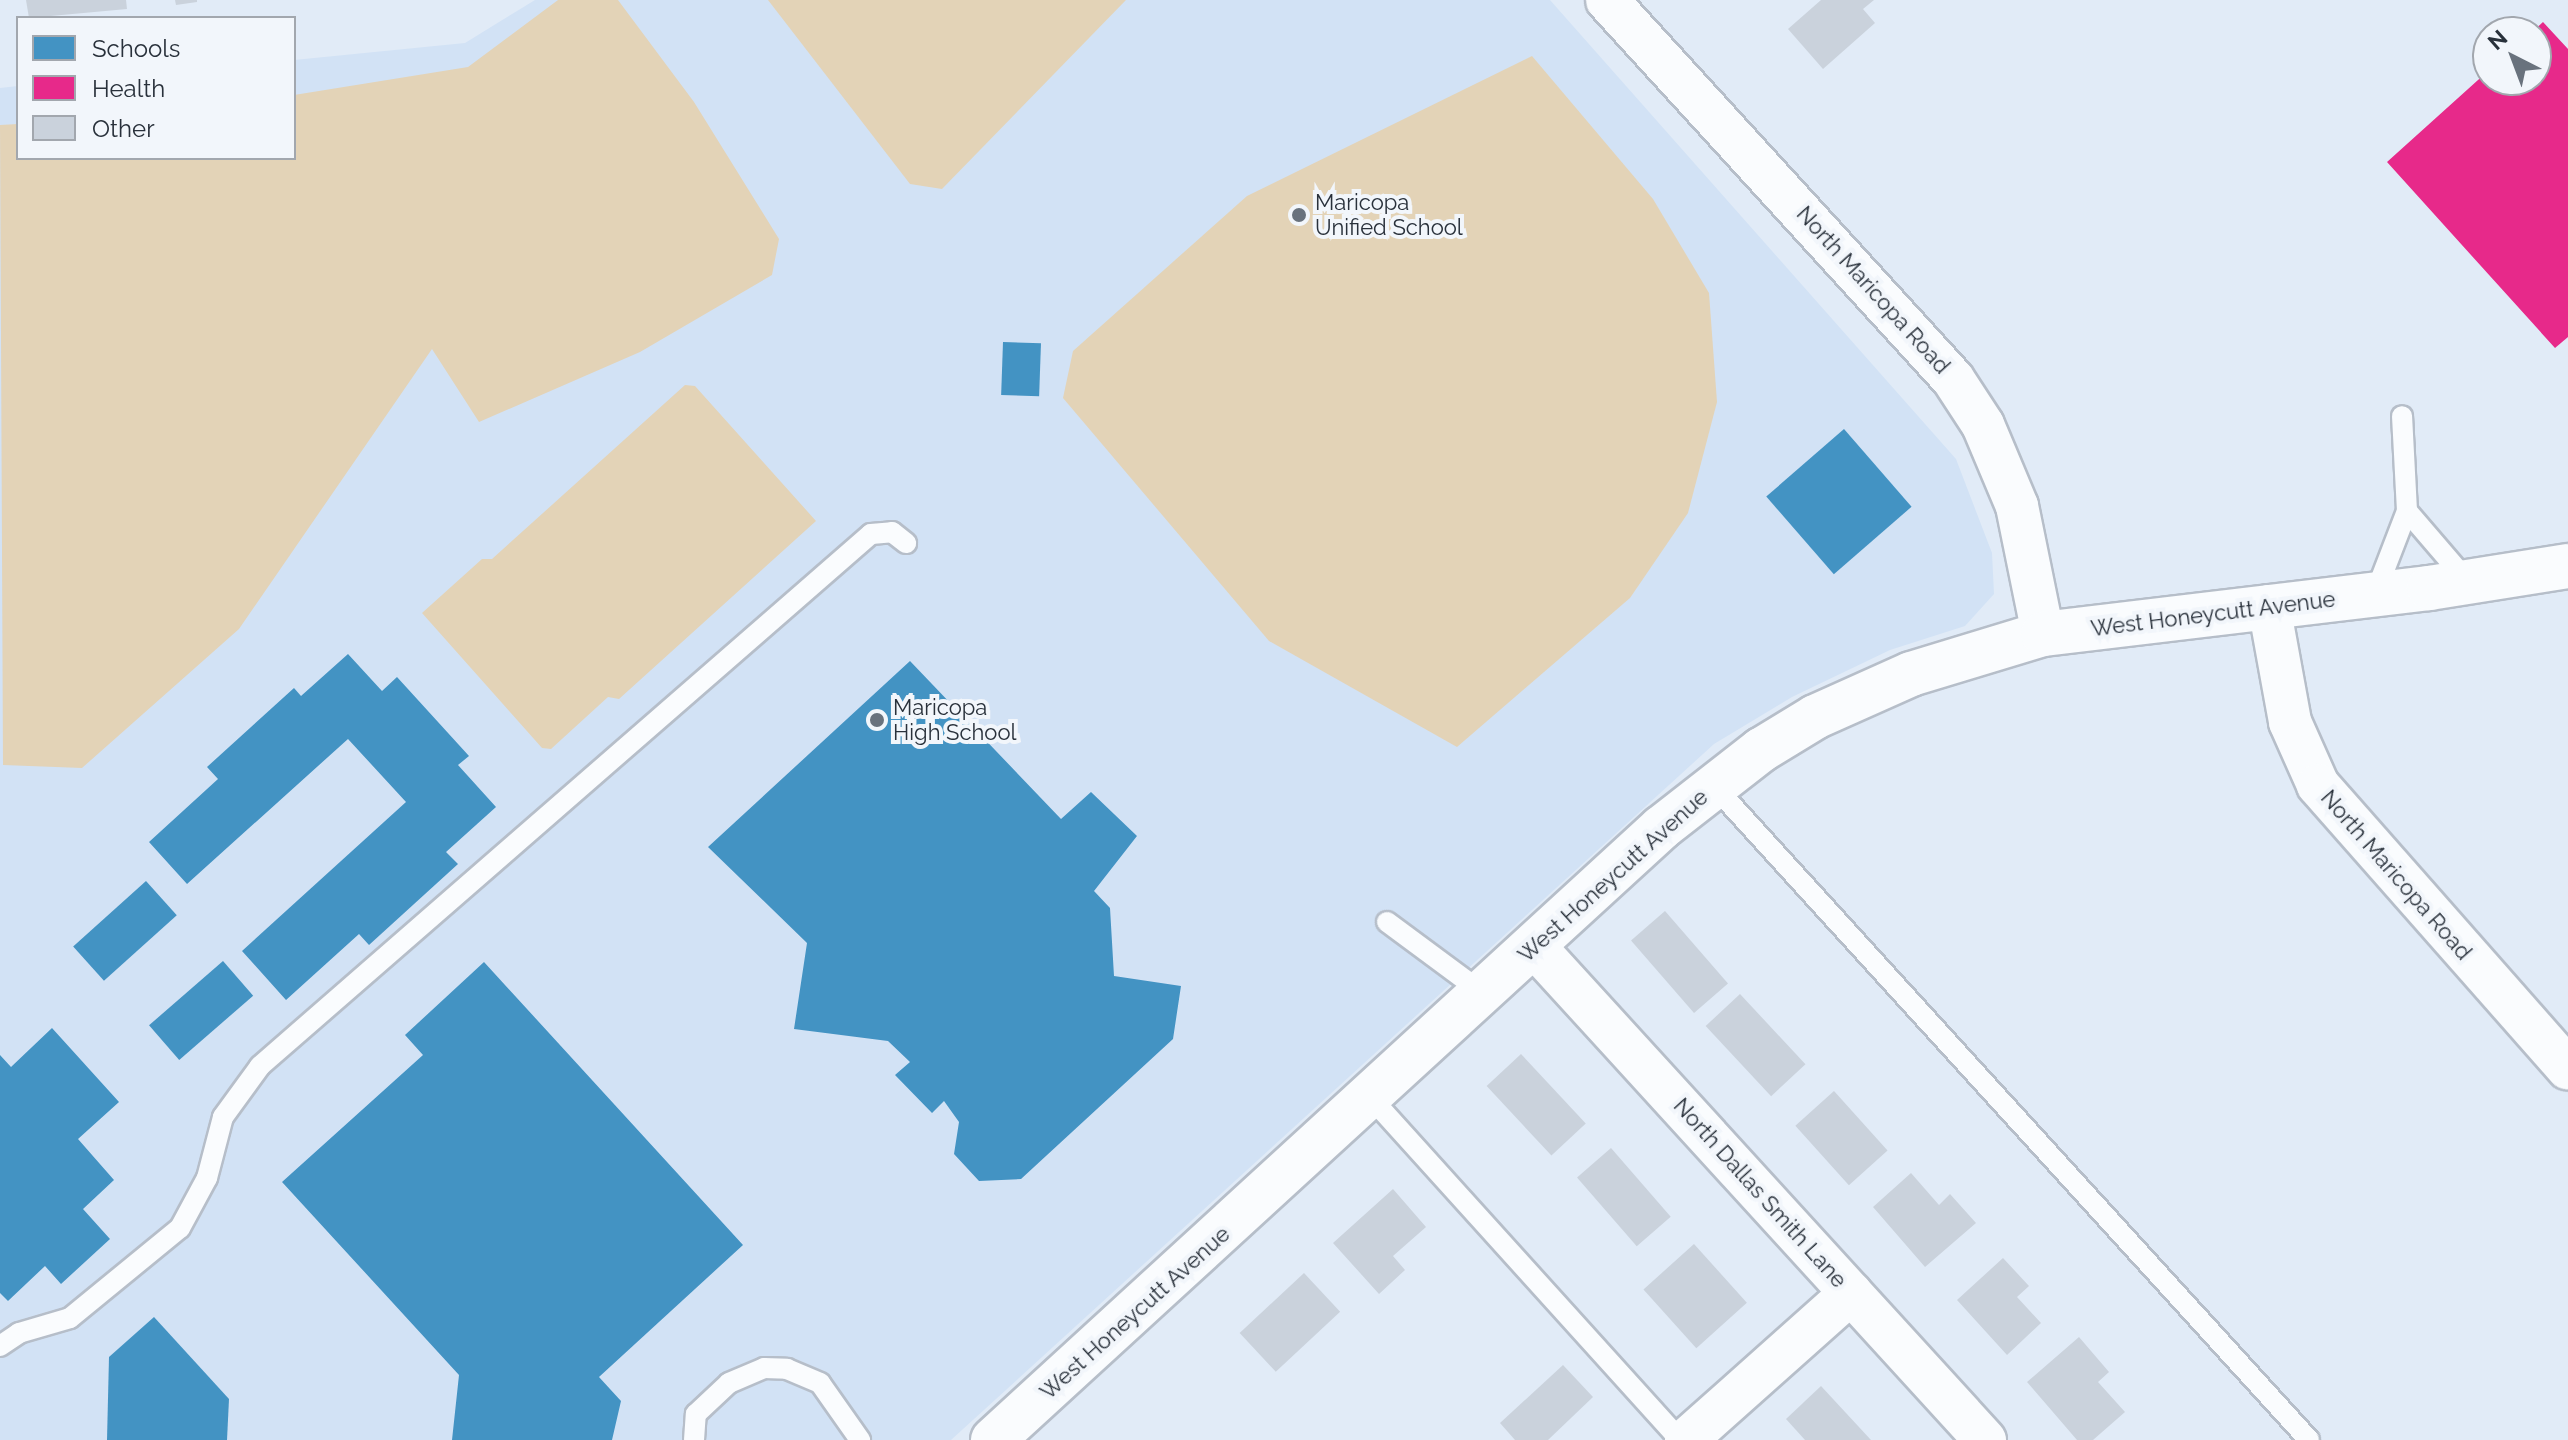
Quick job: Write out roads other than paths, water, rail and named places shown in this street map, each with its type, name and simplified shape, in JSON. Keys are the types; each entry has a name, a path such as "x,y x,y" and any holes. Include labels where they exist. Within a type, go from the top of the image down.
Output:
{"street":[{"name":"North Maricopa Road","path":"1607,0 1953,379 1983,425 2017,506 2043,634"},
{"name":"West Honeycutt Avenue","path":"993,1440 1372,1099 1534,946 1714,786 1775,742 1863,694 2043,634 2374,595 2568,566"},
{"name":"North Maricopa Road","path":"2269,606 2290,722 2318,785 2568,1069"},
{"name":"North Dallas Smith Lane","path":"1534,946 1985,1440"},
{"path":"1686,1440 1851,1293"}],"lane":[{"path":"2374,595 2407,511 2402,416"},
{"path":"2407,511 2468,582"},
{"path":"0,1346 19,1333 70,1318 180,1228 207,1178 223,1117 260,1066 871,534 892,532 906,543"},
{"path":"1714,786 2309,1440"},
{"path":"1387,922 1483,993"},
{"path":"1372,1099 1680,1440"},
{"path":"694,1440 696,1414 729,1383 764,1368 787,1369 820,1383 860,1440"}],"place":[{"name":"Maricopa Unified School","path":"1299,215"},
{"name":"Maricopa High School","path":"877,720"}]}
